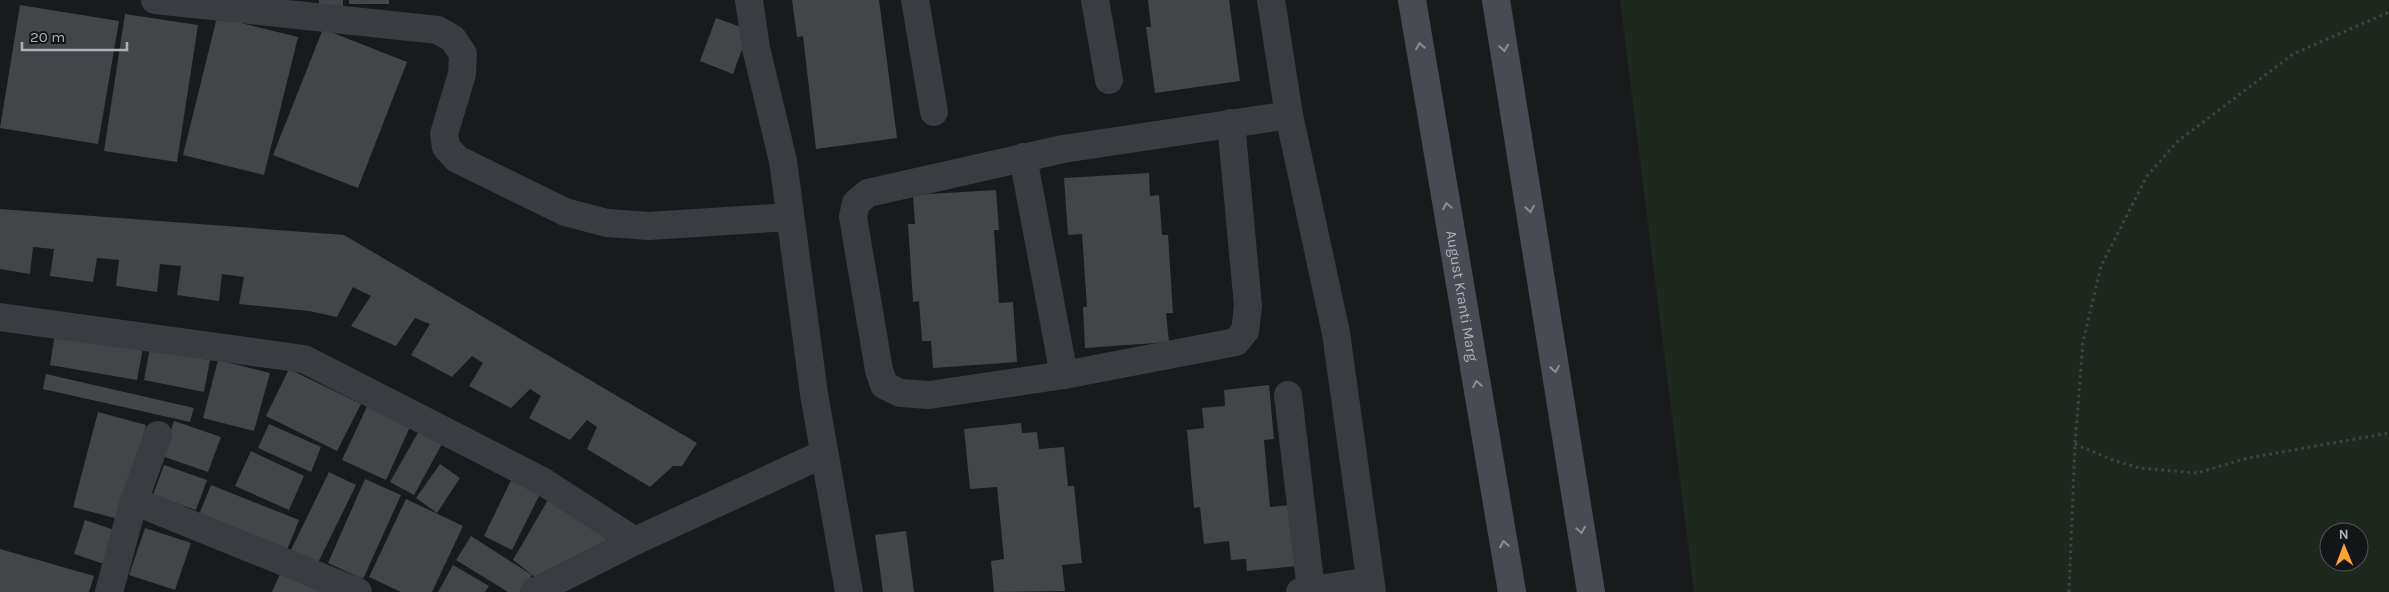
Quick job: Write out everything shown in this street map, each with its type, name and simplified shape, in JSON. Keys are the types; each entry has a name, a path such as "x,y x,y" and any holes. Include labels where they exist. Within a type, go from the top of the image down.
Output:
{"main road":[{"name":"August Kranti Marg","path":"1412,0 1512,592"},
{"path":"1496,0 1591,592"}],"street":[{"path":"155,0 438,30 453,39 463,54 462,74 444,134 446,146 457,159 565,212 607,223 649,226 789,216"},
{"path":"748,0 756,48 782,161 823,454 849,592"},
{"path":"915,0 934,112"},
{"path":"1095,0 1109,80"},
{"path":"1271,0 1288,115 1336,333 1371,586 1305,591 1288,395"},
{"path":"1231,123 1248,306 1245,331 1236,342 1064,375 929,395 900,393 884,385 879,370 853,217 856,203 868,193 1063,149 1231,123 1288,115"},
{"path":"1023,158 1064,375"},
{"path":"0,317 304,359 542,481 635,541"},
{"path":"109,592 134,501 158,435"},
{"path":"534,592 635,541 823,454"},
{"path":"134,501 358,592"}],"path":[{"path":"2069,592 2083,342 2101,266 2147,176 2178,142 2293,54 2389,12"},
{"path":"2076,444 2114,461 2140,468 2197,473 2248,458 2389,433"}],"shaded area":[{"path":"1620,0 2389,0 2389,592 1694,592"}],"building":[{"path":"319,0 343,0 343,6 319,7"},
{"path":"349,0 389,0 389,4 349,4"},
{"path":"792,0 879,0 897,138 816,149 803,36 797,37"},
{"path":"1148,0 1229,0 1240,81 1155,93 1146,27 1151,27"},
{"path":"20,5 119,21 98,144 0,128"},
{"path":"125,14 198,25 177,162 104,151"},
{"path":"217,17 298,37 264,175 183,155"},
{"path":"716,18 749,30 733,74 700,61"},
{"path":"323,29 407,62 358,188 273,155"},
{"path":"1149,173 1150,196 1159,195 1162,235 1168,235 1173,313 1166,313 1169,342 1085,348 1083,307 1087,307 1082,234 1068,235 1064,178"},
{"path":"996,190 999,230 994,230 999,303 1013,302 1017,362 933,368 931,341 922,341 919,301 913,302 908,224 915,224 913,195"},
{"path":"0,209 344,235 697,443 682,466 673,466 650,487 587,449 597,427 587,420 570,440 529,418 541,396 530,389 511,408 469,386 483,363 472,356 452,377 411,355 430,324 415,318 396,346 351,326 371,296 353,287 337,317 309,311 239,304 244,277 222,274 219,301 177,295 181,266 160,264 157,292 116,286 119,260 97,258 93,282 50,276 54,249 33,247 30,274 0,269"},
{"path":"55,333 143,348 137,380 50,365"},
{"path":"150,348 210,360 204,392 144,380"},
{"path":"218,360 270,373 254,431 203,418"},
{"path":"289,369 361,404 337,451 266,416"},
{"path":"46,374 194,408 190,422 43,389"},
{"path":"1269,385 1274,439 1264,440 1270,507 1291,505 1296,566 1247,571 1246,559 1231,560 1229,541 1204,544 1200,507 1194,508 1187,430 1204,428 1202,408 1225,406 1224,390"},
{"path":"371,398 414,418 386,480 342,460"},
{"path":"98,412 146,425 122,520 73,507"},
{"path":"174,421 221,437 208,472 162,456"},
{"path":"424,422 448,433 414,495 390,482"},
{"path":"1021,423 1022,433 1037,432 1039,449 1064,447 1068,486 1074,486 1082,563 1062,565 1065,591 994,592 991,561 1004,559 997,487 970,489 964,429"},
{"path":"269,424 321,447 311,472 258,448"},
{"path":"251,451 304,476 289,510 235,486"},
{"path":"440,464 460,478 437,513 416,498"},
{"path":"164,465 207,480 196,510 153,495"},
{"path":"516,470 545,484 512,550 484,536"},
{"path":"329,472 356,485 314,571 287,558"},
{"path":"365,479 401,495 363,579 328,563"},
{"path":"211,485 299,520 283,560 195,525"},
{"path":"553,491 618,535 544,584 513,560"},
{"path":"406,499 463,526 432,592 401,592 369,577"},
{"path":"85,520 120,532 110,566 74,554"},
{"path":"145,528 191,543 175,590 129,575"},
{"path":"906,531 914,592 883,592 875,535"},
{"path":"471,536 532,575 521,592 508,592 456,560"},
{"path":"0,549 94,576 89,592 0,592"},
{"path":"453,565 489,586 485,592 438,592"},
{"path":"281,572 325,592 272,592"}]}
